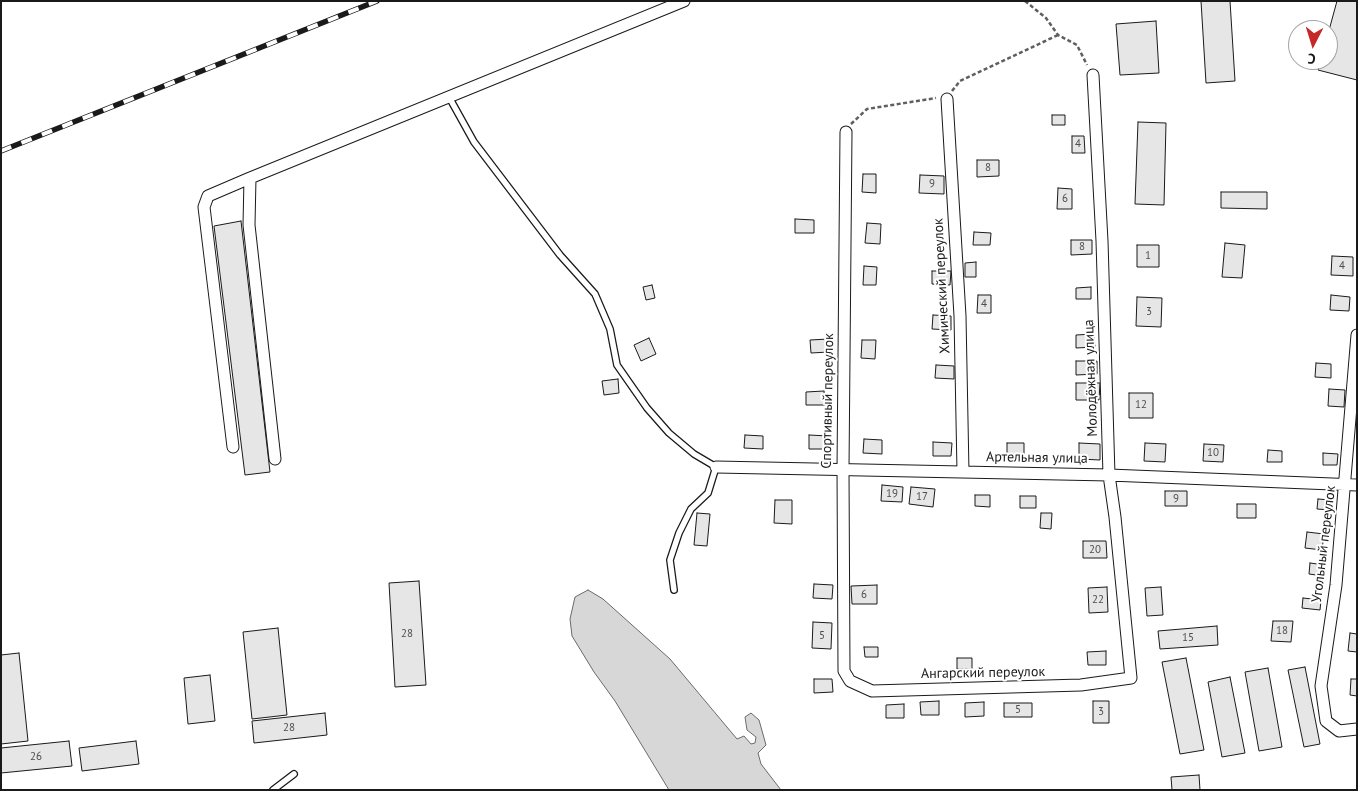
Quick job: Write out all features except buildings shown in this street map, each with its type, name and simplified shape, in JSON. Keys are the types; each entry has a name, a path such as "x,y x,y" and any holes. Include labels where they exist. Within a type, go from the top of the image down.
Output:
{"street":[{"path":"233,447 204,208 208,196 684,1"},
{"name":"Молодёжная улица","path":"1093,75 1102,241 1109,475 1131,678"},
{"name":"Химический переулок","path":"947,99 960,316 963,472"},
{"name":"Спортивный переулок","path":"844,671 842,469 846,132"},
{"path":"250,178 249,225 275,460"},
{"name":"Угольный переулок","path":"1357,335 1351,485 1320,686 1326,721 1339,731 1357,729"},
{"name":"Артельная улица","path":"716,467 1109,475 1351,485"},
{"name":"Ангарский переулок","path":"844,671 850,681 872,691 1081,685 1131,678"}],"lane":[{"path":"449,97 474,142 560,255 595,294 610,329 618,366 647,408 669,433 694,454 716,467 708,493 691,509 679,533 670,560 674,590"},
{"path":"273,790 294,774"}],"path":[{"path":"1024,1 1046,18 1058,35 1077,45 1093,75"},
{"path":"846,132 855,118 867,109 931,97 947,99 960,80 1058,35"}],"shaded area":[{"path":"588,590 603,599 670,659 737,739 744,736 751,744 755,743 756,737 747,730 745,717 751,713 759,720 766,745 758,753 761,764 781,790 669,790 615,701 594,672 572,636 570,619 575,597"}],"railway":[{"path":"1,151 377,1"}]}
